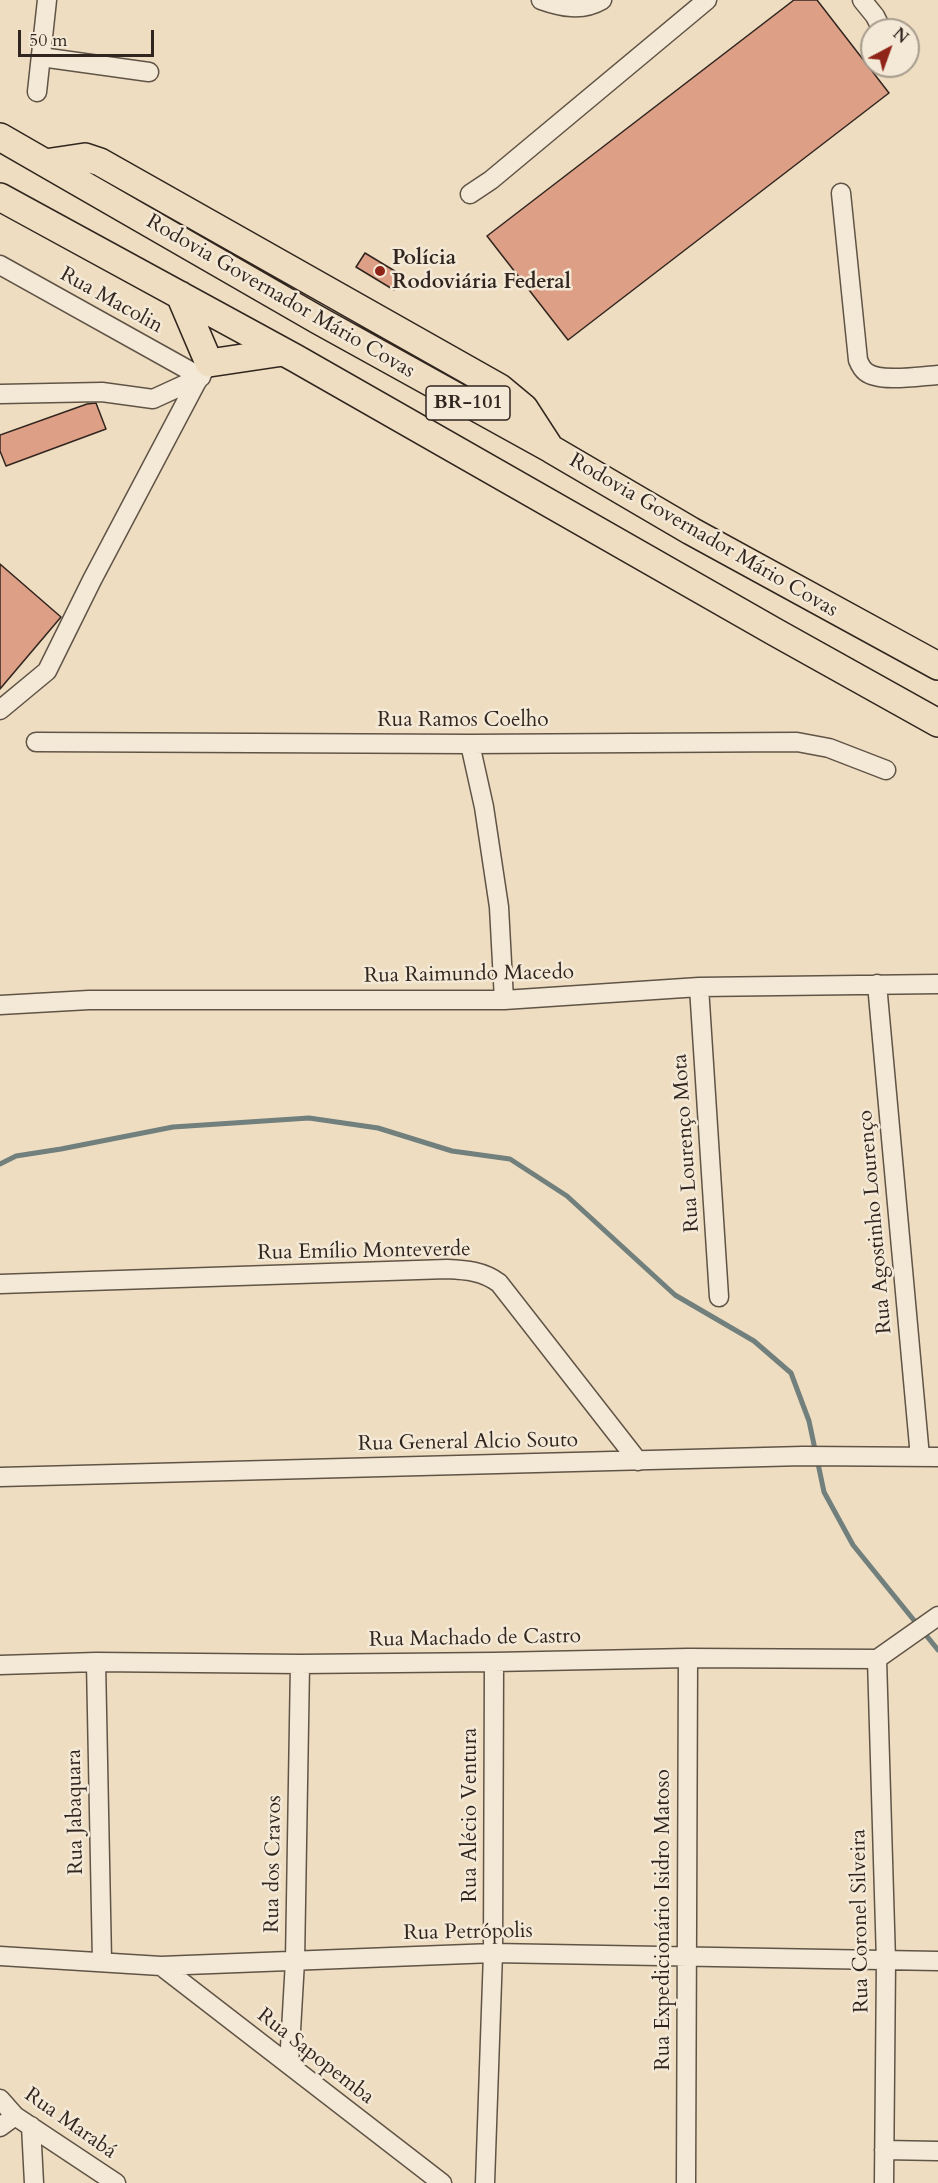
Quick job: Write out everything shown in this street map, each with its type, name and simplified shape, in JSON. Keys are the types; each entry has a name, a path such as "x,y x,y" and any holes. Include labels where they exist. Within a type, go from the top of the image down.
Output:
{"highway":[{"name":"Rodovia Governador Mário Covas","path":"0,137 318,320 551,449 691,531 938,666"},
{"name":"BR-101","path":"0,197 283,352 938,723"},
{"path":"180,295 205,370 283,352"}],"street":[{"path":"37,92 47,0"},
{"path":"541,0 561,7 590,7 602,0"},
{"path":"470,194 490,180 707,0"},
{"path":"862,0 876,18"},
{"path":"40,57 149,72"},
{"path":"841,193 858,360 863,371 872,376 885,377 938,375"},
{"name":"Rua Macolin","path":"0,265 205,370"},
{"path":"0,394 102,392 153,399 205,370"},
{"path":"0,710 47,671 92,580 205,370"},
{"name":"Rua Ramos Coelho","path":"36,742 470,744 797,742 829,748 886,770"},
{"path":"470,744 484,807 500,906 504,1000"},
{"name":"Rua Agostinho Lourenço","path":"877,984 929,1457"},
{"name":"Rua Raimundo Macedo","path":"0,1005 88,1000 504,1000 699,987 938,984"},
{"name":"Rua Lourenço Mota","path":"699,987 719,1297"},
{"name":"Rua Emílio Monteverde","path":"0,1284 473,1270 490,1276 499,1283 638,1461"},
{"name":"Rua General Alcio Souto","path":"0,1476 803,1456 929,1457"},
{"path":"877,1659 929,1626"},
{"name":"Rua Machado de Castro","path":"0,1665 96,1662 300,1664 688,1658 877,1659"},
{"name":"Rua Expedicionário Isidro Matoso","path":"686,2183 688,1658"},
{"name":"Rua Coronel Silveira","path":"877,1659 886,1961 884,2183"},
{"name":"Rua Jabaquara","path":"96,1662 102,1961"},
{"name":"Rua Alécio Ventura","path":"485,2183 493,1953 494,1662"},
{"name":"Rua dos Cravos","path":"289,2065 295,1961 300,1664"},
{"name":"Rua Petrópolis","path":"0,1956 161,1966 493,1953 938,1961"},
{"name":"Rua Sapopemba","path":"161,1966 442,2183"},
{"name":"Rua Marabá","path":"0,2099 7,2121 31,2126 116,2183"},
{"path":"31,2126 34,2183"},
{"path":"884,2151 938,2151"}],"building":[{"path":"794,0 817,0 860,56 860,78 877,78 889,93 568,340 487,236"},
{"name":"Polícia Rodoviária Federal","path":"365,253 403,276 394,290 356,267"},
{"path":"96,403 106,429 6,466 0,451 0,435 87,404"},
{"path":"0,564 61,617 0,689"}],"waterway":[{"path":"0,1164 16,1156 173,1127 309,1118 378,1128 452,1151 510,1159 567,1196 675,1295 754,1341 791,1373 809,1421 824,1492 853,1545 938,1650"}],"place":[{"name":"Polícia Rodoviária Federal","path":"380,271"}]}
